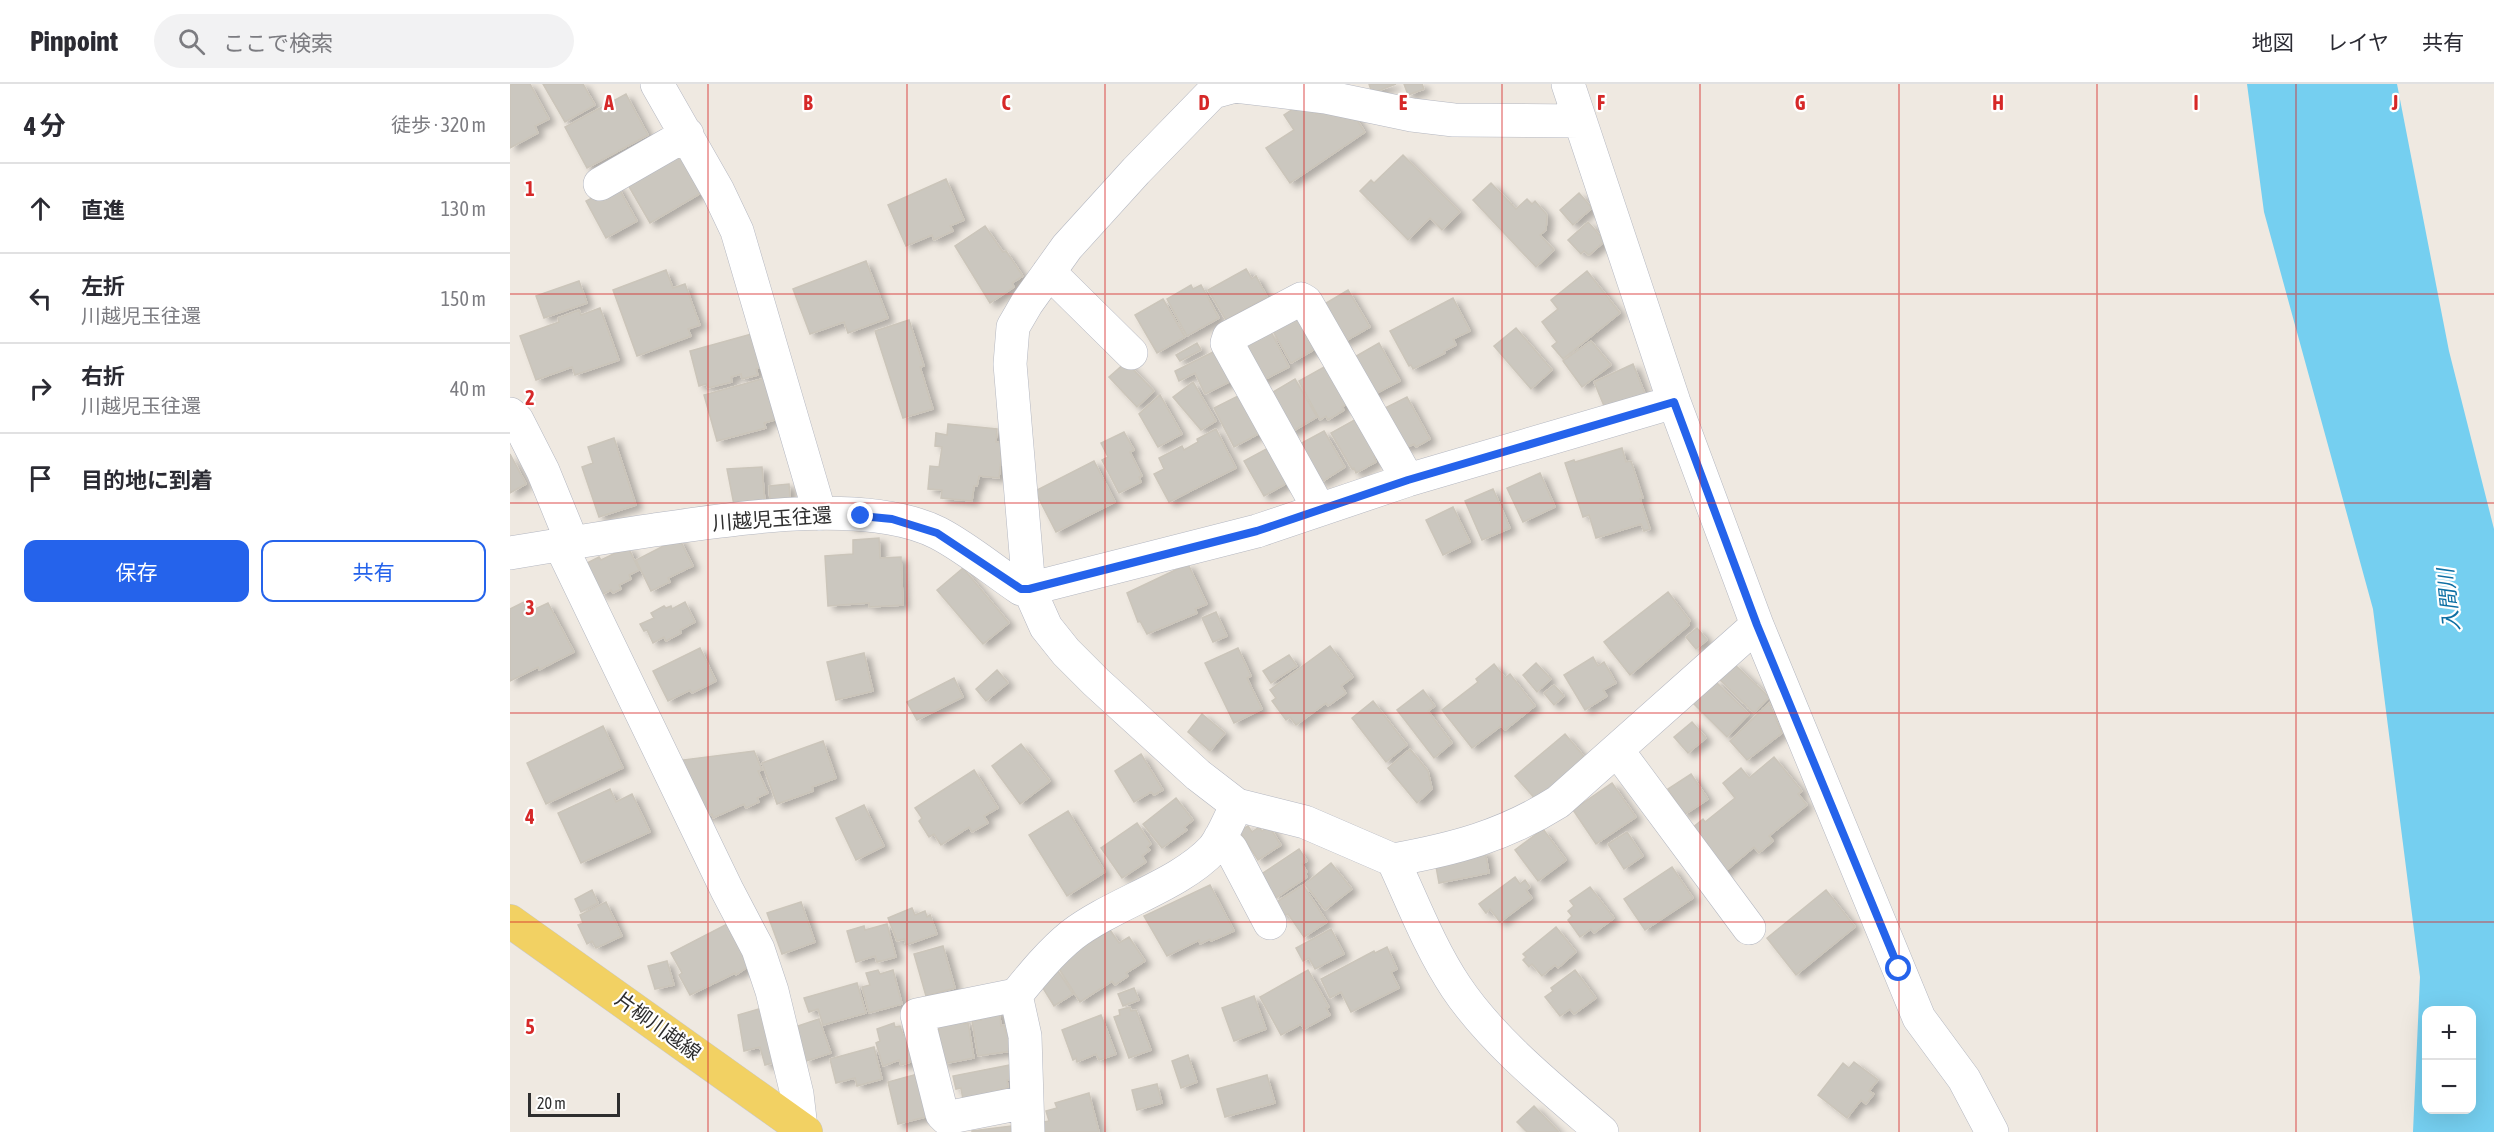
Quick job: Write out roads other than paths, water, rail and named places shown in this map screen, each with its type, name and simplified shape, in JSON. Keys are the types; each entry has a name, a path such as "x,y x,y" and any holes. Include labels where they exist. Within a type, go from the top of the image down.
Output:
{"main road":[{"name":"片柳川越線","path":"510,921 803,1130"}],"street":[{"path":"657,84 718,191 736,231 820,514"},
{"path":"1568,84 1674,402 1757,625 1919,1018 1964,1078 1992,1132"},
{"path":"1580,121 1454,120 1412,115 1326,97 1235,86 1211,88 1067,247 1013,327 1010,364 1029,589 1046,627 1066,652 1198,775 1236,805 1305,822 1393,860 1448,850 1528,821 1558,802 1757,625"},
{"path":"600,184 687,135"},
{"path":"1049,272 1131,353"},
{"path":"1319,509 1227,343 1229,337 1302,299 1306,302 1408,480"},
{"path":"1029,589 1257,531 1408,480 1674,402"},
{"path":"510,414 517,420 543,471 566,543 727,890 758,949 772,992 797,1094 803,1130"},
{"name":"川越児玉往還","path":"510,553 755,517 820,514 892,519 937,533 1021,589 1029,589"},
{"path":"1617,750 1749,928"},
{"path":"1016,995 1025,1036 1027,1117 946,1118 942,1114 917,1015 1016,995 1043,962 1073,935 1100,917 1189,868 1212,849 1236,805"},
{"path":"1220,838 1231,849 1270,923"},
{"path":"1393,860 1438,957 1457,988 1490,1030 1602,1132"}],"water":[{"name":"入間川","path":"2247,84 2397,84 2449,351 2494,529 2494,1132 2413,1132 2420,977 2373,609 2264,212"}]}
